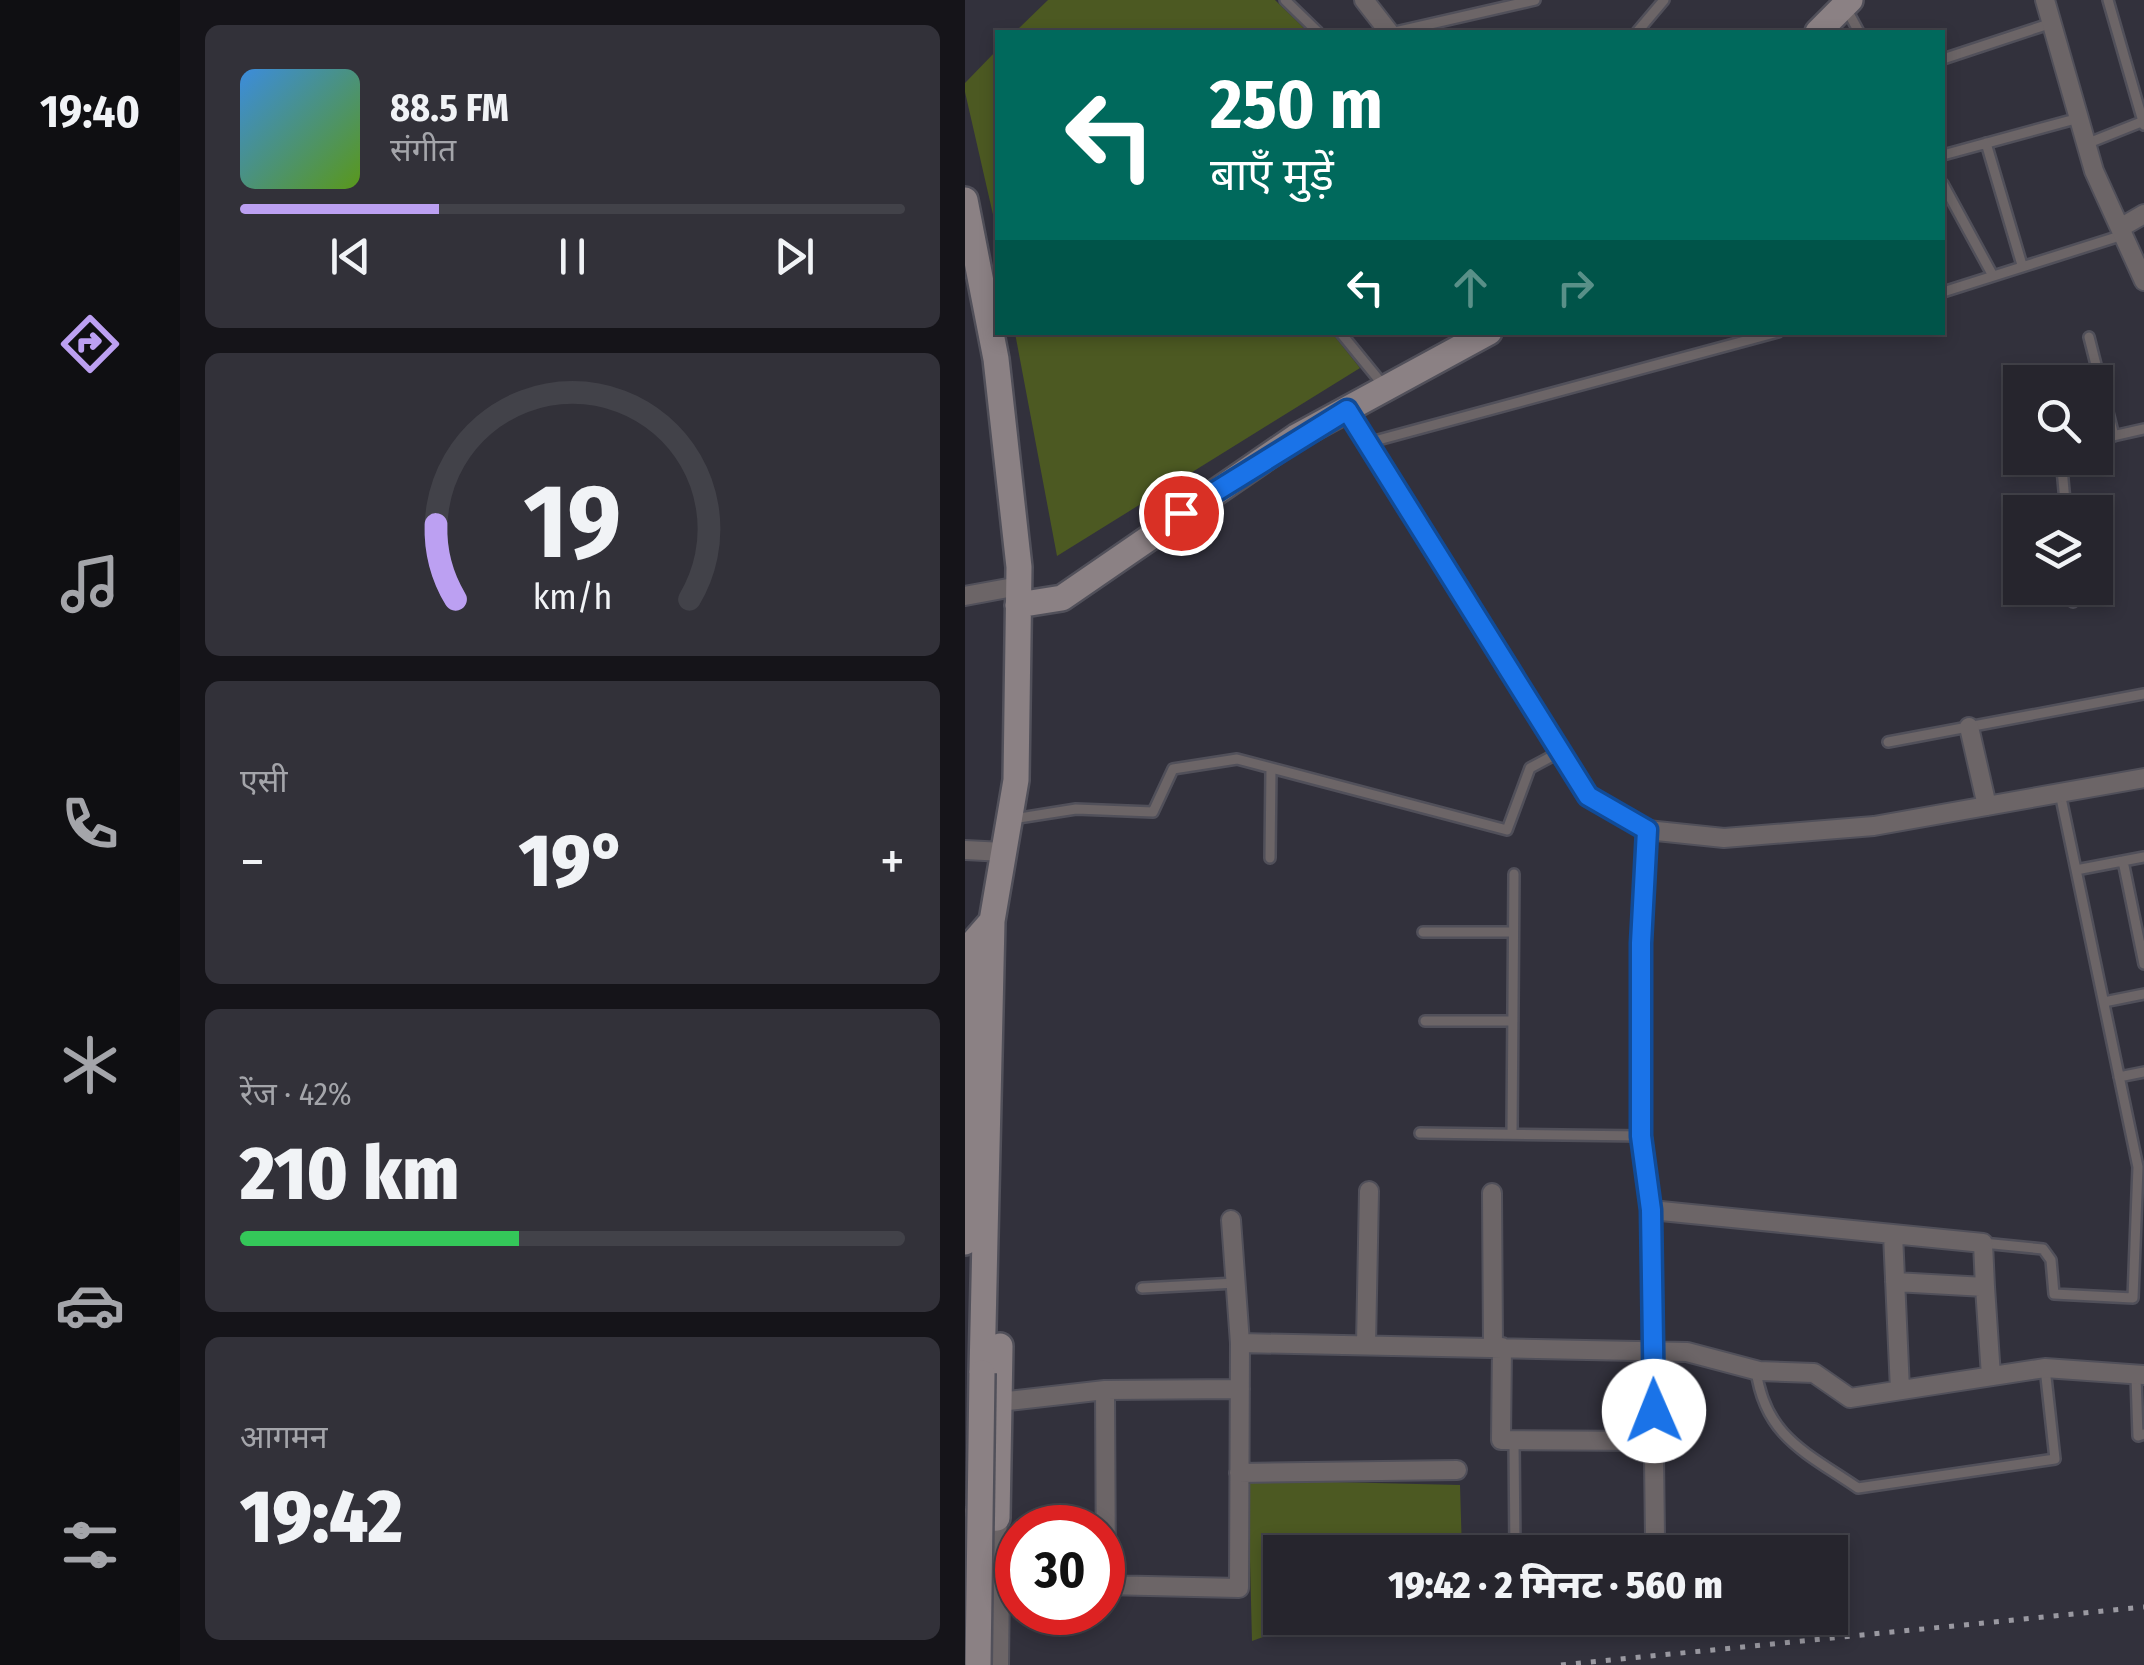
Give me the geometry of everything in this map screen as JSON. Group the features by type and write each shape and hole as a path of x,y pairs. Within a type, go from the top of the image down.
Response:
{"street":[{"path":"1364,0 1390,30"},
{"path":"2045,0 2086,144 2142,274"},
{"path":"1820,30 1840,4"},
{"path":"965,200 996,359 1018,596 1015,780 992,921 978,1665"},
{"path":"2121,232 2144,214"},
{"path":"965,596 1061,598 1249,468 1483,335"},
{"path":"1347,410 1588,796 1647,830 1724,838 1874,826 2144,778"},
{"path":"1969,727 1987,806"},
{"path":"1647,830 1641,943 1641,1136 1651,1210 1655,1535"},
{"path":"965,850 1003,852"},
{"path":"965,1242 972,944 992,921"},
{"path":"992,921 1009,945 997,1505"},
{"path":"1366,1345 1369,1191"},
{"path":"1492,1194 1501,1440 1654,1442"},
{"path":"1651,1210 1983,1243 1991,1376"},
{"path":"1125,1585 1239,1588 1240,1343 1231,1220"},
{"path":"1893,1234 1900,1390"},
{"path":"1895,1282 1985,1287"},
{"path":"1240,1343 1687,1352 1756,1370 1814,1373 1849,1398 2045,1368 2140,1376"},
{"path":"999,1402 1105,1390 1240,1388"},
{"path":"1105,1390 1105,1505"},
{"path":"1239,1472 1457,1470"},
{"path":"965,1521 995,1518"},
{"path":"999,1665 1003,1635"}],"lane":[{"path":"1285,0 1316,30"},
{"path":"1401,30 1535,0"},
{"path":"1639,30 1665,0"},
{"path":"2086,144 2144,122 2108,0"},
{"path":"1840,4 1858,30"},
{"path":"1945,58 2052,24"},
{"path":"1945,154 2079,118"},
{"path":"1986,143 2022,265"},
{"path":"1945,188 1992,274"},
{"path":"1945,292 1988,281 1992,274 2121,232"},
{"path":"1342,335 1386,388"},
{"path":"1367,444 1767,335"},
{"path":"2089,337 2114,436 2144,429"},
{"path":"1888,742 2144,694"},
{"path":"1009,819 1076,809 1153,812 1173,769 1237,760 1507,830 1529,768 1560,752"},
{"path":"1270,858 1271,768"},
{"path":"1983,1243 2043,1250 2051,1260 2053,1294 2133,1298 2139,1276 2138,1167 2059,793"},
{"path":"2076,870 2144,857"},
{"path":"2123,861 2144,964"},
{"path":"1513,874 1513,1134"},
{"path":"1423,932 1513,932"},
{"path":"2104,1002 2144,994"},
{"path":"1425,1022 1513,1022"},
{"path":"2119,1076 2144,1072"},
{"path":"1420,1133 1641,1136"},
{"path":"1143,1288 1236,1283"},
{"path":"1756,1370 1761,1404 1785,1438 1859,1488 2055,1459 2045,1368"},
{"path":"2140,1376 2138,1436 2144,1434"},
{"path":"1514,1440 1515,1535"}],"green space":[{"path":"1048,0 1275,0 1306,30 1017,30"},
{"path":"995,52 995,223 965,92 965,83"},
{"path":"1015,335 1334,335 1360,368 1057,556"},
{"path":"1248,1480 1460,1485 1461,1535 1263,1535 1263,1635 1268,1635 1252,1641"}],"railway":[{"path":"1561,1665 2144,1607"}],"route":[{"path":"1181,513 1297,437 1347,410 1588,796 1625,821 1647,830 1641,943 1641,1136 1651,1210 1654,1411"}]}
